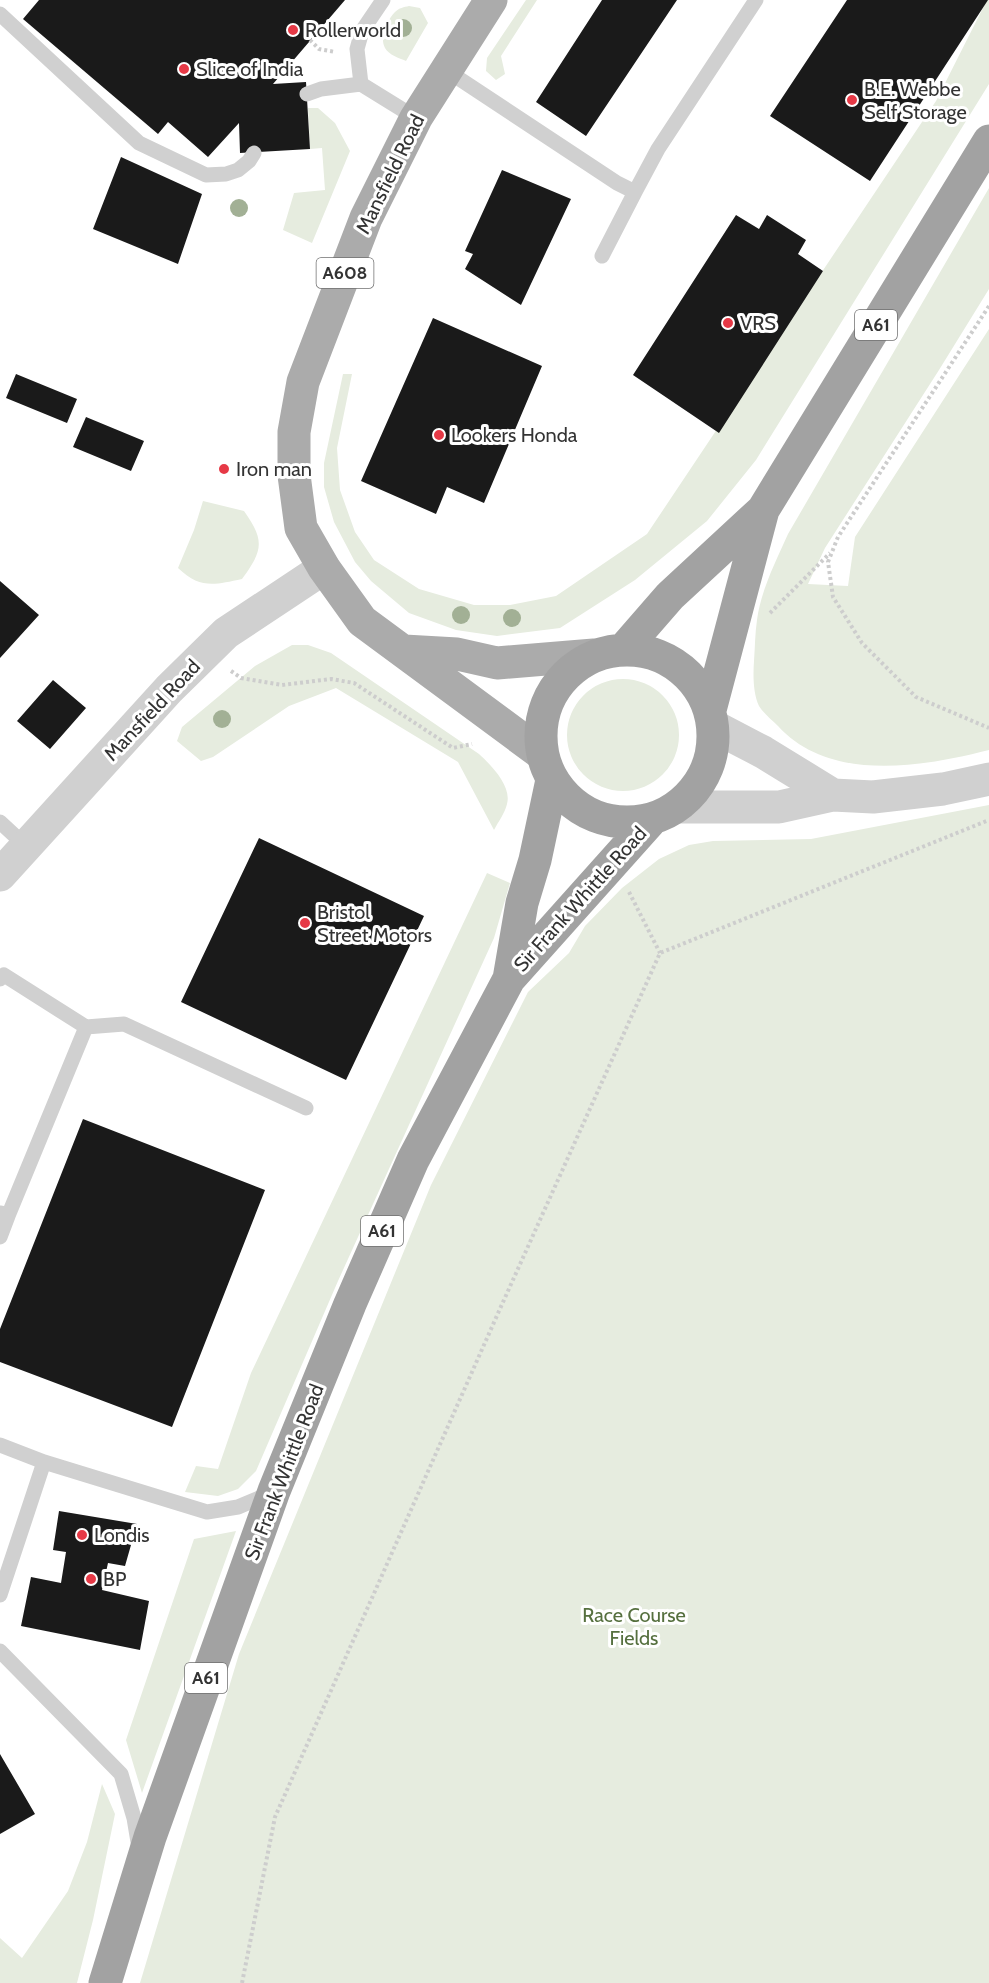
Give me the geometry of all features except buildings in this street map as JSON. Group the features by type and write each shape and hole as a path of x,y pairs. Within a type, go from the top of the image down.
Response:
{"highway":[{"name":"A61","path":"609,652 763,510 989,141"},
{"name":"A61","path":"712,718 763,510"},
{"path":"609,652 651,653 676,665 697,685 712,718 713,750 706,772 694,791 665,813 624,823 595,817 570,802 547,767 540,730 545,706 557,685 574,668 609,652"},
{"name":"Sir Frank Whittle Road","path":"509,979 522,903 535,860 547,767"},
{"name":"Sir Frank Whittle Road","path":"105,1983 141,1865 274,1491 350,1304 413,1160 509,979 607,868 665,813"}],"main road":[{"name":"Mansfield Road","path":"482,3 446,70 416,118 366,218 303,382 294,432 294,475 301,528 324,568 362,621 404,651 547,767"},
{"path":"404,651 457,654 497,663 609,652"}],"street":[{"name":"Mansfield Road","path":"0,875 169,689 208,650 226,633 324,568"},
{"path":"712,718 833,795"},
{"path":"665,813 779,807 833,795 873,797 943,789 989,779"}],"lane":[{"path":"361,84 357,49 362,31 383,0"},
{"path":"602,256 667,135 756,0"},
{"path":"0,14 139,143 206,176 238,170 249,161 254,153"},
{"path":"446,70 617,183 635,192"},
{"path":"307,94 321,89 361,84 416,118"},
{"path":"0,822 27,847"},
{"path":"0,979 4,975 86,1027 124,1024 306,1108"},
{"path":"0,1237 4,1215 86,1027"},
{"path":"0,1445 44,1462 207,1512 238,1507 274,1491"},
{"path":"0,1595 44,1462"},
{"path":"0,1651 121,1774 134,1818 141,1865"}],"path":[{"path":"310,40 319,50"},
{"path":"989,306 838,537 828,562 833,597 862,643 916,697 989,728"},
{"path":"766,617 833,550"},
{"path":"208,650 241,678 282,685 331,679 354,683 453,748 472,744"},
{"path":"242,1983 275,1817 660,953 989,820"},
{"path":"607,868 618,870 660,953"}],"green space":[{"path":"526,0 537,0 501,56 505,74 496,80 486,71 487,58"},
{"path":"989,0 989,84 756,460 707,521 635,580 560,628 497,636 456,630 409,613 371,581 355,562 334,522 324,487 324,463 343,374 352,374 337,448 340,490 355,532 374,560 419,589 474,605 510,605 556,596 647,534 936,101"},
{"path":"403,7 420,8 428,23 406,61 387,50 383,39 392,15"},
{"path":"308,108 318,108 335,123 350,151 312,243 283,230 294,193 325,190 322,148 310,149"},
{"path":"989,188 989,289 825,548 808,584 848,586 855,537 989,329 989,750 907,765 878,766 850,763 823,756 799,744 763,711 757,701 754,672 756,625 762,598 788,534"},
{"path":"203,501 244,511 256,530 259,545 257,553 242,579 208,584 193,579 178,568"},
{"path":"292,645 308,645 331,653 479,754 504,783 508,797 506,807 494,830 458,762 336,688 289,706 213,757 201,761 177,741 182,727 255,666"},
{"path":"623,679 645,683 663,695 675,713 679,735 675,757 663,775 645,787 623,791 601,787 583,775 571,757 567,735 571,713 583,695 601,683"},
{"name":"Race Course Fields","path":"989,805 989,1983 140,1983 239,1654 431,1185 528,992 569,953 585,926 622,888 659,859 689,845 713,841 811,839"},
{"path":"487,873 510,883 494,938 338,1281 256,1471 238,1489 218,1496 185,1492 196,1466 218,1469 251,1373"},
{"path":"236,1531 142,1793 126,1740 194,1539"},
{"path":"102,1784 115,1814 77,1983 0,1983 0,1938 22,1958 68,1891 87,1842"}],"place":[{"name":"Rollerworld","path":"293,30"},
{"name":"Slice of India","path":"184,69"},
{"name":"B.E. Webbe Self Storage","path":"852,100"},
{"name":"VRS","path":"728,323"},
{"name":"Lookers Honda","path":"439,435"},
{"name":"Iron man","path":"224,469"},
{"name":"Bristol Street Motors","path":"305,923"},
{"name":"Londis","path":"82,1535"},
{"name":"BP","path":"91,1579"}]}
